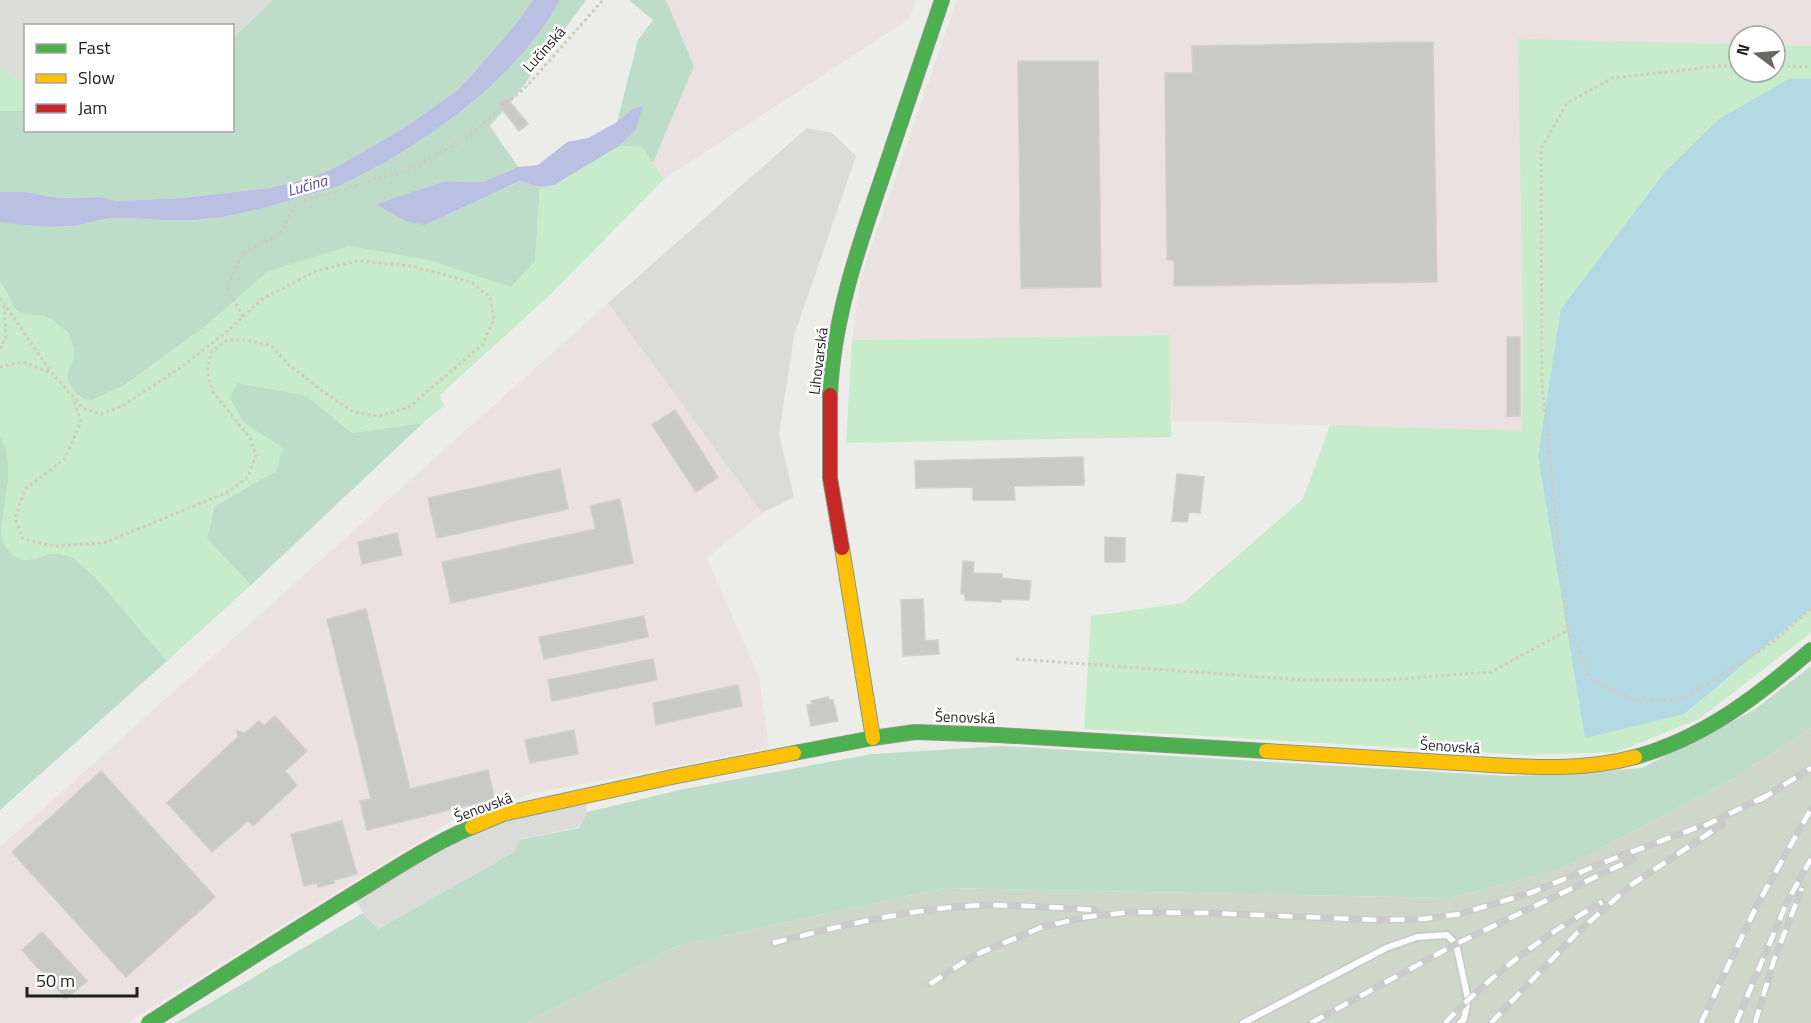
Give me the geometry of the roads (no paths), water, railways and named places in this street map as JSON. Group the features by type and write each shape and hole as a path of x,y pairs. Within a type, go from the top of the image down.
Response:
{"street":[{"name":"Lihovarská","path":"873,738 830,478 831,375 843,304 858,248 942,0"},
{"name":"Šenovská","path":"150,1023 251,957 391,871 447,838 503,814 672,777 915,732 971,733 1530,768 1581,767 1644,755 1704,730 1747,702 1811,650"}],"lane":[{"path":"1243,1023 1386,948 1417,937 1447,935 1456,944 1468,999 1464,1019 1460,1023"}],"water":[{"name":"Lučina","path":"533,0 560,0 542,29 495,82 466,107 406,150 341,185 258,210 204,219 183,221 111,218 64,227 0,222 0,192 25,192 60,198 99,197 117,201 182,198 269,188 311,178 338,166 392,135 456,91 515,25"},
{"path":"643,106 636,130 619,146 554,185 540,187 520,181 425,225 405,221 376,204 445,181 483,182 518,167 538,165 567,142 588,138 617,122 633,109"}],"railway":[{"path":"1760,800 1811,768"},
{"path":"1704,826 1766,796"},
{"path":"1701,1023 1757,905 1811,809"},
{"path":"930,984 975,955 1042,927 1086,917 1132,912 1378,920 1422,919 1460,914 1533,892 1709,823"},
{"path":"1491,1023 1577,933 1631,885 1723,824"},
{"path":"1311,1023 1456,944 1633,859"},
{"path":"1736,1023 1787,902 1811,859"},
{"path":"1755,1023 1774,960 1802,888"},
{"path":"1445,1023 1519,956 1602,902"},
{"path":"773,943 885,917 954,907 1007,905 1096,910"}]}
